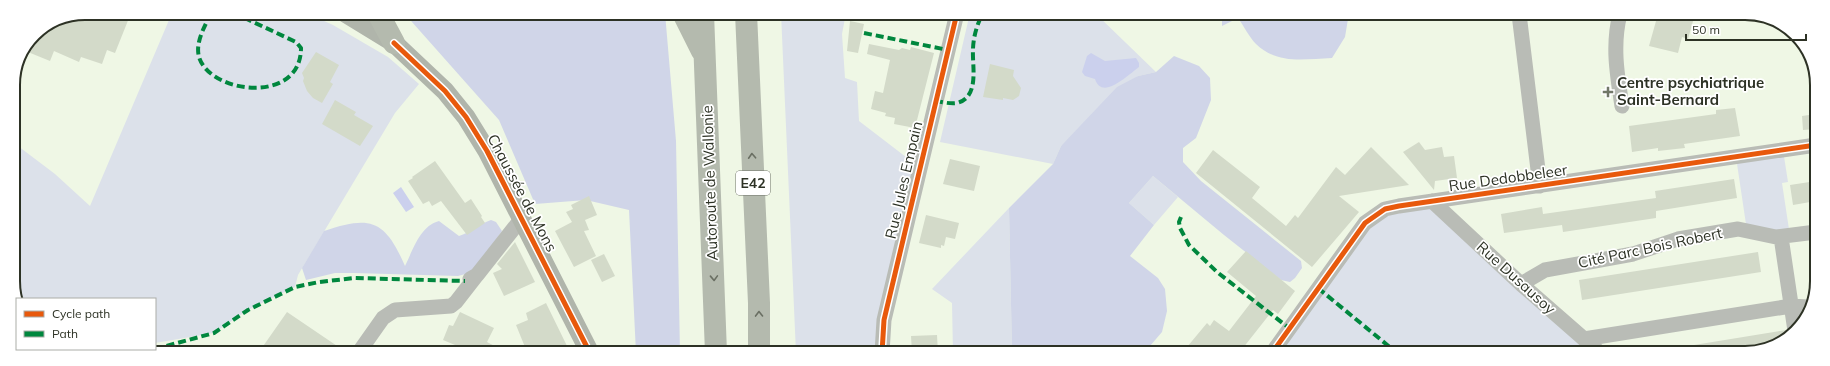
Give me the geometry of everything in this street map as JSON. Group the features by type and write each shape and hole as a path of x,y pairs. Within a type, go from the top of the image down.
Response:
{"highway":[{"path":"382,20 394,43"},
{"path":"687,20 706,57"},
{"name":"Autoroute de Wallonie","path":"704,20 716,346"},
{"name":"E42","path":"746,20 759,303 759,346"}],"main road":[{"name":"Chaussée de Mons","path":"356,20 394,43 436,82 466,117 487,151 587,346"}],"street":[{"name":"Rue Jules Empain","path":"882,346 884,320 954,20"},
{"path":"1520,20 1540,186"},
{"path":"1618,20 1616,29 1615,51 1622,106"},
{"name":"Rue Dedobbeleer","path":"1277,346 1365,223 1385,209 1810,146"},
{"name":"Rue Dusausoy","path":"1432,201 1521,284 1592,346"},
{"path":"364,346 389,313 402,308 451,306 456,302 471,278 522,218"},
{"name":"Cité Parc Bois Robert","path":"1521,284 1546,270 1633,254 1678,239 1738,229 1776,237 1810,233"},
{"path":"1781,237 1794,324"},
{"path":"1584,339 1791,306 1805,307"}],"shaded area":[{"path":"169,20 322,20 388,57 419,84 395,113 298,275 295,287 248,310 214,333 156,343 156,298 22,298 20,281 20,148 55,174 90,206"},
{"path":"410,20 666,20 676,141 680,346 636,346 629,210 586,200 535,204 499,120"},
{"path":"781,20 845,20 842,34 845,78 857,82 859,121 919,167 883,346 796,346"},
{"path":"968,20 1102,20 1156,72 1138,76 1061,146 1053,164 940,142"},
{"path":"1222,20 1234,20 1222,26"},
{"path":"1239,20 1348,20 1345,37 1332,58 1301,60 1282,58 1264,51 1249,35"},
{"path":"1091,53 1105,61 1136,58 1139,63 1139,67 1116,84 1103,88 1098,85 1095,79 1085,76 1082,72 1087,56"},
{"path":"1174,56 1199,66 1210,78 1211,100 1196,138 1183,148 1183,162 1201,181 1301,261 1302,268 1290,282 1281,280 1153,176 1129,203 1154,225 1130,256 1158,278 1165,289 1167,311 1162,332 1150,346 1012,346 1009,208 1053,164 1061,146 1117,87 1138,76 1156,72"},
{"path":"1783,150 1788,182 1782,183 1790,236 1747,231 1736,157"},
{"path":"1153,176 1178,197 1154,225 1129,203"},
{"path":"401,187 414,207 406,212 393,193"},
{"path":"1432,201 1592,346 1277,346 1365,223"},
{"path":"1009,208 1012,346 953,346 952,303 932,289"},
{"path":"491,220 496,222 502,231 477,267 469,273 458,276 335,273 306,280 302,268 324,231 340,226 354,223 375,225 383,230 391,239 405,266 418,239 432,224 439,221 459,236"}],"building":[{"path":"85,20 128,20 115,53 107,50 102,64 81,57 79,62 54,51 50,61 29,52 39,39 60,25 72,21"},
{"path":"1656,20 1693,20 1688,39 1682,37 1678,53 1649,46"},
{"path":"850,21 864,24 858,53 847,51"},
{"path":"869,44 899,50 902,48 910,50 911,47 934,53 915,128 894,124 895,118 885,116 886,113 871,109 875,91 883,93 890,60 867,54"},
{"path":"316,52 339,65 330,82 333,84 322,103 313,98 307,91 302,73"},
{"path":"990,64 1014,70 1013,76 1021,88 1019,96 1013,100 983,97"},
{"path":"335,100 356,112 354,115 373,126 360,146 322,124"},
{"path":"1735,108 1740,136 1684,144 1685,148 1658,151 1658,148 1632,152 1629,126 1716,114 1716,110"},
{"path":"1810,115 1810,129 1803,130 1802,116"},
{"path":"1419,142 1425,150 1442,147 1444,157 1454,156 1457,178 1435,181 1434,190 1403,152"},
{"path":"1371,147 1409,185 1339,196 1359,212 1312,267 1196,173 1213,150 1260,187 1252,198 1286,226 1295,215 1298,218 1336,167 1345,175"},
{"path":"950,159 980,166 974,191 943,184"},
{"path":"435,161 465,203 471,199 482,216 481,217 485,223 467,235 441,201 432,206 429,201 423,204 408,181"},
{"path":"1734,179 1737,198 1656,211 1656,218 1563,232 1562,225 1504,233 1501,214 1542,207 1543,214 1656,198 1655,191"},
{"path":"1810,182 1810,202 1793,205 1790,185"},
{"path":"589,196 597,215 585,220 589,230 584,231 596,256 574,267 555,231 572,222 566,212 573,209 571,205"},
{"path":"926,215 959,223 955,239 946,237 944,246 941,245 941,248 919,243"},
{"path":"515,242 535,282 504,296 493,273 502,269 497,264"},
{"path":"1246,251 1295,291 1278,314 1273,310 1245,346 1188,346 1207,323 1210,326 1214,320 1229,331 1256,296 1227,272"},
{"path":"1758,252 1761,272 1582,300 1579,280"},
{"path":"604,254 615,276 602,282 591,260"},
{"path":"546,303 567,346 525,346 516,325 528,320 526,313"},
{"path":"287,312 337,346 263,346"},
{"path":"460,312 494,328 487,342 495,346 458,346 443,340 449,325 453,326"},
{"path":"1786,331 1770,341 1758,345 1688,346"},
{"path":"937,335 938,346 912,346 911,336"}],"marked path":[{"path":"208,20 201,34 198,46 199,57 207,70 220,79 236,85 254,88 272,86 287,79 297,66 301,48 296,42 249,20"},
{"path":"935,101 957,103 964,100 969,94 972,88 974,72 974,41 980,20"},
{"path":"864,33 948,50"},
{"path":"1181,217 1179,222 1180,228 1189,245 1217,272 1289,328"},
{"path":"166,346 214,333 248,310 295,287 319,282 355,278 465,281"},
{"path":"1318,288 1388,346"}],"cycle path":[{"path":"882,346 884,320 955,20"},
{"path":"394,43 445,91 466,117 487,151 586,346"},
{"path":"1277,346 1365,223 1385,209 1810,146"}],"place":[{"name":"Centre psychiatrique Saint-Bernard","path":"1608,92"}]}
